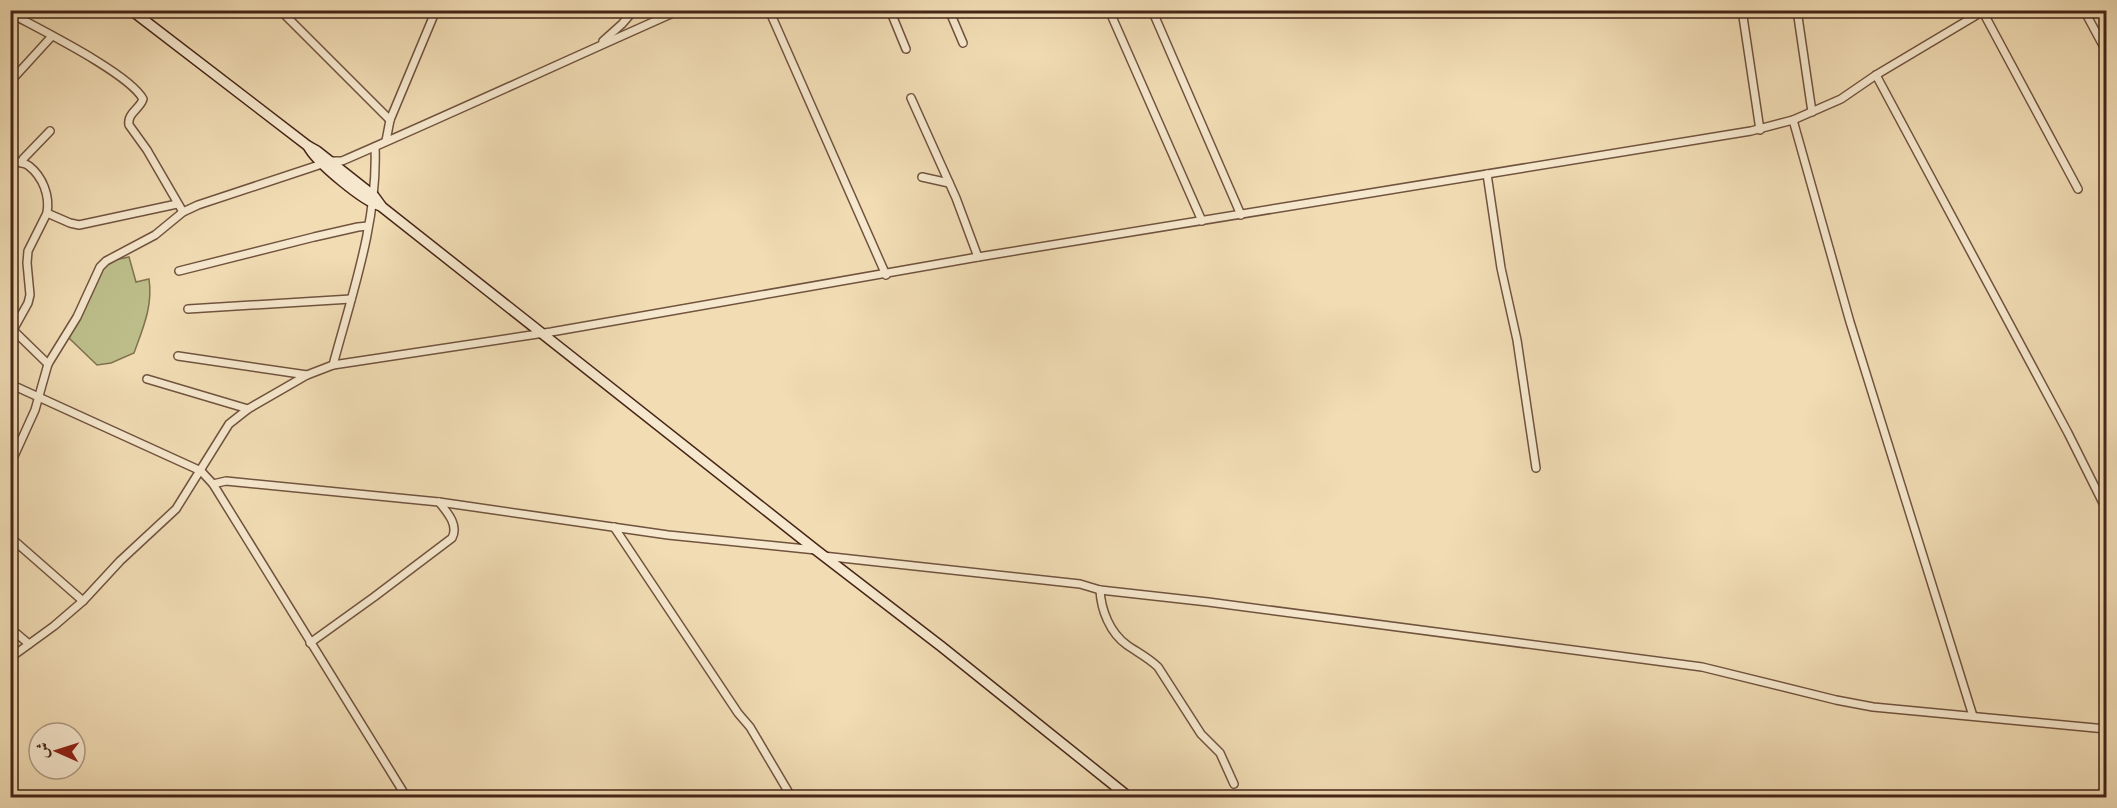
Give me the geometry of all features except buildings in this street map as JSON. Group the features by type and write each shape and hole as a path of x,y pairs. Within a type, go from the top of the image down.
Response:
{"main road":[{"path":"131,10 308,146 313,156 340,169 376,202 942,647 1130,798"}],"street":[{"path":"280,10 390,120"},
{"path":"386,141 390,120 436,10"},
{"path":"597,46 634,10"},
{"path":"10,465 39,398 48,364 77,317 100,267 106,261 155,235 183,212 198,205 327,163 340,169 386,141 485,99 680,10"},
{"path":"769,10 886,275"},
{"path":"890,10 906,49"},
{"path":"949,10 963,43"},
{"path":"1109,10 1202,221"},
{"path":"1152,10 1241,215"},
{"path":"1742,10 1760,130"},
{"path":"1797,10 1812,112"},
{"path":"2084,10 2106,51"},
{"path":"10,658 54,626 83,601 120,561 176,509 230,424 248,409 307,375 333,365 542,333 886,275 978,257 1760,130 1793,120 1841,99 1876,75 1984,11 2078,189"},
{"path":"10,13 117,75 142,96 142,104 130,115 129,125 147,150 183,212"},
{"path":"10,82 52,36"},
{"path":"1876,75 2105,507"},
{"path":"911,98 950,183 978,257"},
{"path":"1793,120 1850,322 1973,716"},
{"path":"22,162 50,131"},
{"path":"333,365 376,202 375,147"},
{"path":"10,161 28,165 47,191 49,205 47,213 28,251 30,295 28,303 12,329 48,364"},
{"path":"1487,174 1501,268 1517,340 1536,468"},
{"path":"922,177 950,183"},
{"path":"47,213 79,225 177,204"},
{"path":"178,271 368,226"},
{"path":"188,309 351,299"},
{"path":"178,356 307,375"},
{"path":"147,379 248,409"},
{"path":"10,384 201,471 213,484 407,798"},
{"path":"213,484 226,481 439,502 668,535 1080,584 1100,590 1702,667 1873,707 2106,729"},
{"path":"310,643 452,538 455,533 454,525 449,514 439,502"},
{"path":"614,527 738,713 750,727 792,798"},
{"path":"10,537 83,601"},
{"path":"1100,590 1103,613 1115,632 1125,644 1158,667 1201,734 1220,753 1234,784"},
{"path":"10,628 29,644"}],"green space":[{"path":"129,257 136,282 149,279 150,298 144,326 134,353 111,363 97,365 69,338 103,266 110,261"}]}
